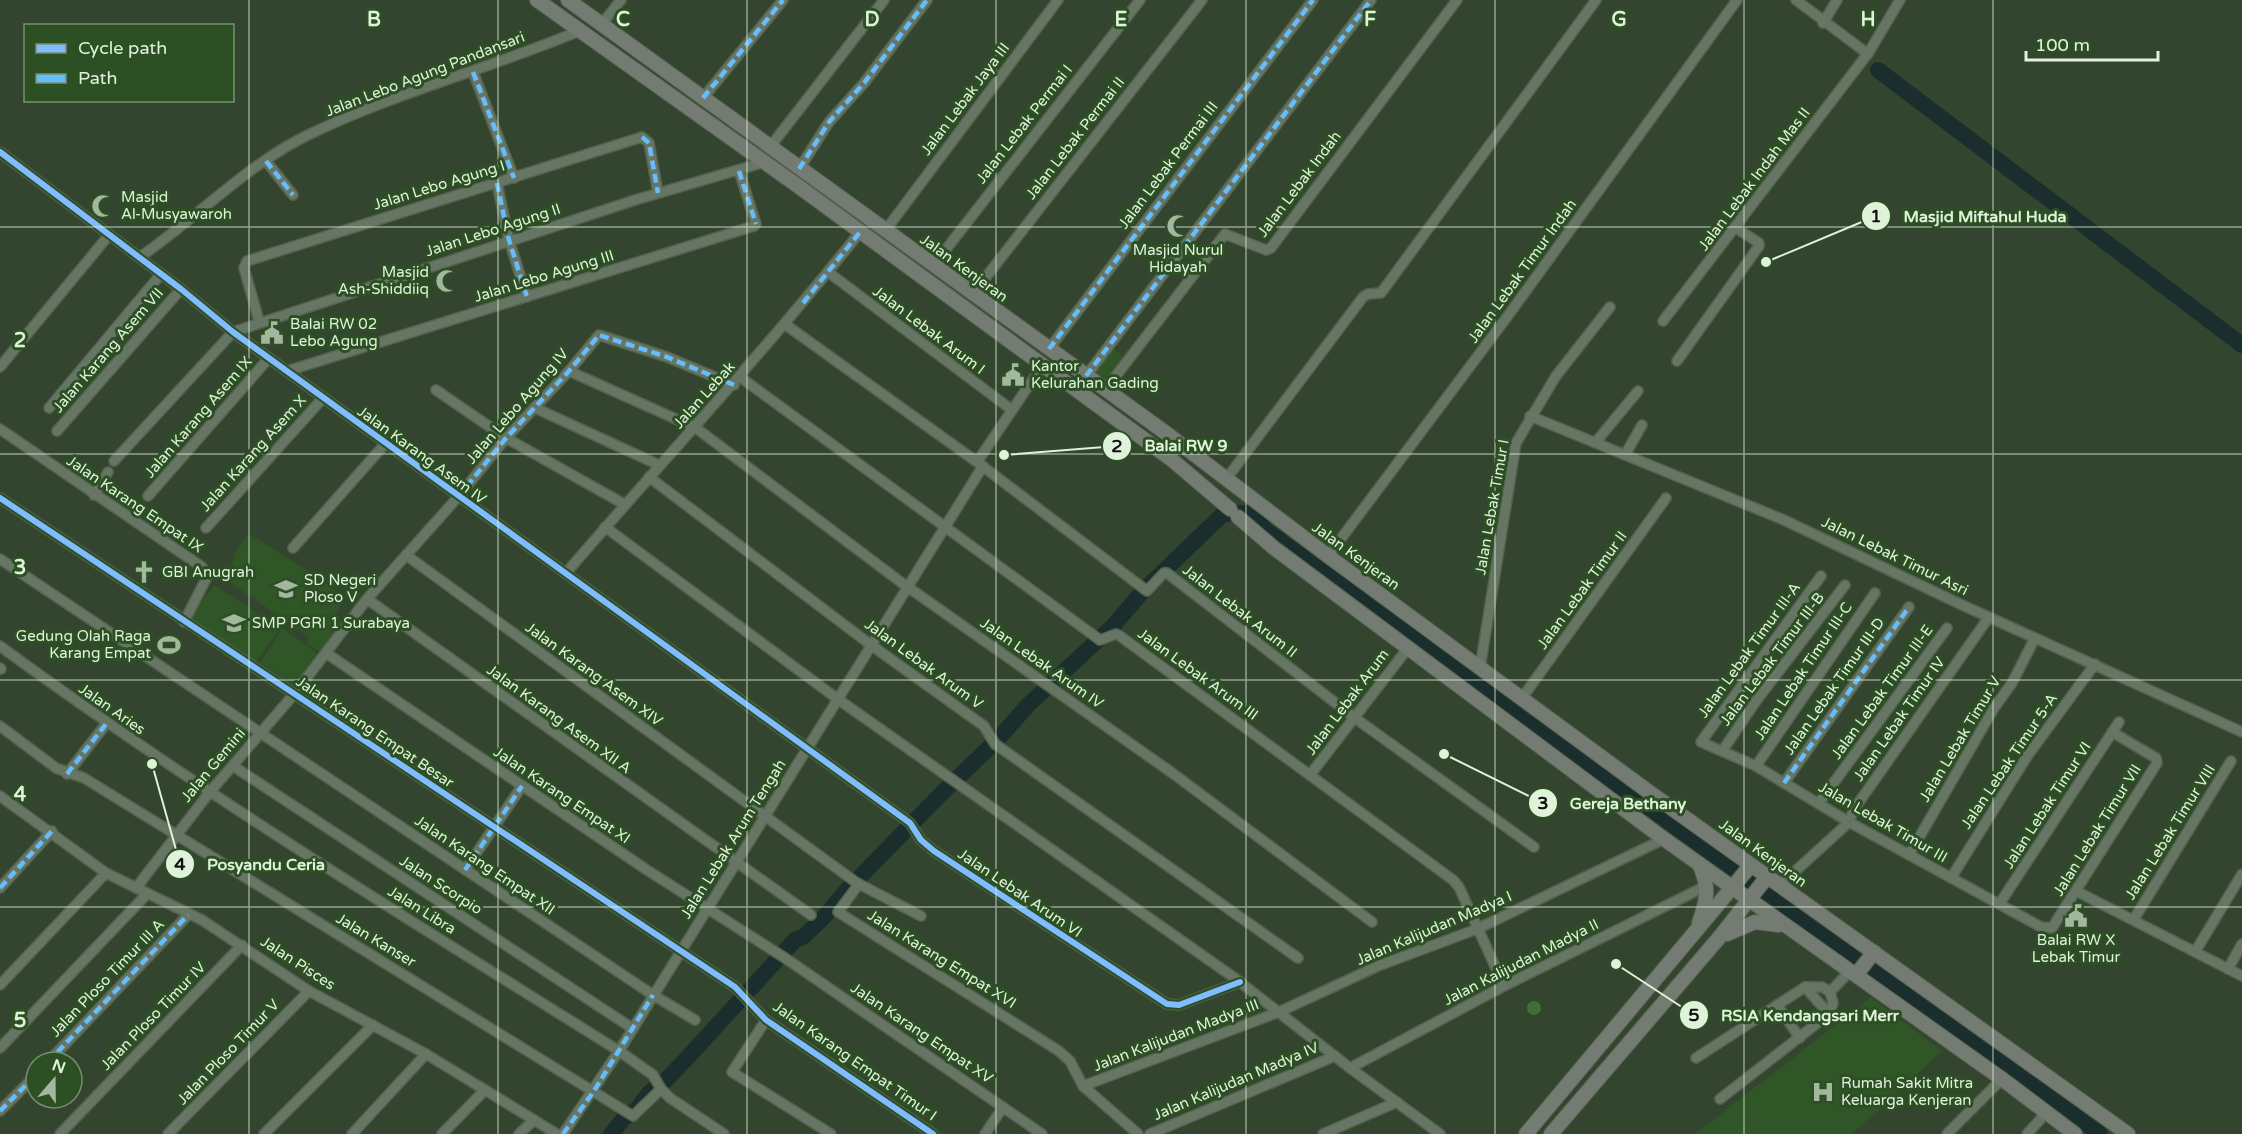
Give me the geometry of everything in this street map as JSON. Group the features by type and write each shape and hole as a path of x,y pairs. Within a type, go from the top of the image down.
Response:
{"main road":[{"path":"537,0 765,162 1172,459 1234,513 1408,648 1664,839 1751,897 1787,927 1855,973 2075,1134"},
{"name":"Jalan Kenjeran","path":"568,0 1227,478 1328,556 1765,878 1779,885 1871,955 2128,1134"},
{"path":"982,321 992,309"},
{"path":"999,334 1008,321"},
{"path":"1695,933 1705,906 1707,886 1699,864"},
{"path":"1526,1134 1750,867"},
{"path":"1551,1134 1718,939 1765,878"},
{"path":"1718,939 1747,923 1766,921 1787,927"},
{"path":"1855,973 1871,955"}],"street":[{"path":"601,25 621,0"},
{"path":"703,98 783,0"},
{"path":"770,147 884,0"},
{"path":"799,169 829,122 864,83 927,0"},
{"name":"Jalan Lebak Jaya III","path":"885,231 1058,0"},
{"name":"Jalan Lebak Permai I","path":"933,266 1140,0"},
{"name":"Jalan Lebak Permai II","path":"972,295 1202,0"},
{"name":"Jalan Lebak Permai III","path":"1049,350 1313,0"},
{"path":"1086,376 1371,0"},
{"name":"Jalan Lebak Indah","path":"1105,390 1225,234 1269,250 1456,0"},
{"path":"1227,478 1363,297 1368,294 1381,293 1596,0"},
{"name":"Jalan Lebak Timur Indah","path":"1328,556 1508,317 1737,0"},
{"path":"1796,0 1823,23 1868,54"},
{"path":"1823,23 1837,0"},
{"name":"Jalan Lebak Indah Mas II","path":"1663,321 1868,54 1900,0"},
{"name":"Jalan Lebo Agung Pandansari","path":"140,257 266,161 309,135 385,102 473,72 579,31"},
{"path":"473,72 514,178"},
{"name":"Jalan Lebo Agung I","path":"259,321 244,268 247,261 642,137 649,142 658,194"},
{"name":"Jalan Karang Asem IV","path":"1,156 140,257 233,332 458,497 808,747"},
{"path":"266,161 293,195"},
{"name":"Jalan Lebo Agung II","path":"233,332 259,321 509,240 765,162"},
{"name":"Jalan Lebo Agung III","path":"287,371 754,226 756,224 739,171"},
{"path":"497,183 509,240 527,297"},
{"path":"1677,361 1759,246 1759,243 1736,228"},
{"name":"Jalan Lebak","path":"566,573 658,465 696,428 786,325 860,232"},
{"path":"0,367 109,235"},
{"name":"Jalan Lebak Arum I","path":"828,272 1012,410"},
{"path":"49,408 161,274"},
{"name":"Jalan Karang Asem VII","path":"57,430 181,289"},
{"name":"Jalan Lebak Timur I","path":"1480,668 1515,447 1530,416 1556,376 1610,307"},
{"name":"Jalan Lebak Arum II","path":"786,325 980,464 1147,590 1164,573 1167,573 1355,718 1534,847"},
{"path":"114,461 233,332"},
{"name":"Jalan Lebak Arum III","path":"604,335 737,381 1098,639 1116,634 1120,636 1456,882 1504,986"},
{"name":"Jalan Lebo Agung IV","path":"406,555 458,497 506,438 569,371 597,336 604,335"},
{"name":"Jalan Karang Asem IX","path":"148,496 269,358"},
{"name":"Jalan Lebak Arum Tengah","path":"563,1134 594,1091 839,700 1012,410 1042,366"},
{"name":"Jalan Lebak Arum IV","path":"569,371 696,428 908,586 1171,772 1372,922"},
{"path":"436,390 506,438 624,504"},
{"path":"1595,443 1638,391"},
{"name":"Jalan Karang Asem X","path":"206,528 323,398"},
{"path":"535,408 658,465"},
{"name":"Jalan Lebak Timur Asri","path":"1530,416 1784,520 1989,617 2242,732"},
{"path":"1625,455 1642,424"},
{"name":"Jalan Karang Empat IX","path":"0,429 206,572 207,577 184,622"},
{"path":"293,548 386,444"},
{"path":"94,495 108,472"},
{"name":"Jalan Lebak Arum V","path":"649,477 871,645 984,726 994,742 1298,958"},
{"name":"Jalan Karang Empat Besar","path":"0,498 495,826 742,993"},
{"name":"Jalan Lebak Timur II","path":"1522,698 1665,498"},
{"path":"606,527 839,700 1240,982 1350,1068 1440,1134"},
{"path":"295,693 367,599 406,555"},
{"name":"Jalan Karang Asem XIV","path":"406,555 765,817"},
{"name":"Jalan Karang Empat XII","path":"0,559 259,734 653,995 695,1020"},
{"name":"Jalan Lebak Timur III-A","path":"1701,742 1821,576"},
{"name":"Jalan Lebak Timur III-B","path":"1723,750 1756,701 1845,585"},
{"name":"Jalan Lebak Timur III-C","path":"1756,766 1875,593"},
{"name":"Jalan Karang Asem XII A","path":"367,599 811,915"},
{"name":"Jalan Lebak Timur III-D","path":"1784,783 1909,608"},
{"name":"Jalan Lebak Timur IV","path":"1779,885 1849,822 1857,805 1989,617"},
{"name":"Jalan Lebak Timur III-E","path":"1819,803 1947,628"},
{"name":"Jalan Lebak Timur V","path":"1909,855 1994,708 2012,683 2035,638"},
{"name":"Jalan Aries","path":"0,646 106,724 209,793"},
{"name":"Jalan Lebak Arum","path":"1310,775 1408,648"},
{"name":"Jalan Karang Empat XI","path":"326,653 708,910 781,956"},
{"name":"Jalan Lebak Timur 5-A","path":"1951,878 2028,755 2095,664"},
{"name":"Jalan Gemini","path":"136,888 209,793 295,693"},
{"name":"Jalan Lebak Timur VI","path":"2000,903 2119,722"},
{"path":"67,774 106,724"},
{"name":"Jalan Kanser","path":"0,726 67,774 84,778 630,1114 635,1116 659,1085"},
{"name":"Jalan Lebak Timur VII","path":"2050,929 2157,763 2156,758 2112,732"},
{"name":"Jalan Lebak Timur III","path":"1701,742 1756,766 1849,822 2041,927 2050,929"},
{"name":"Jalan Lebak Arum VI","path":"808,747 912,825 927,846 1162,1002 1179,1005 1240,982"},
{"name":"Jalan Lebak Timur VIII","path":"2134,919 2231,761"},
{"name":"Jalan Scorpio","path":"233,766 632,1028"},
{"path":"465,870 522,786"},
{"name":"Jalan Libra","path":"209,793 619,1051 651,1073 676,1102 724,1134"},
{"name":"Jalan Pisces","path":"0,796 25,815 52,831 106,873 242,945 309,991 426,1054 556,1134"},
{"path":"765,817 856,882 921,916"},
{"path":"0,888 52,831"},
{"name":"Jalan Kalijudan Madya I","path":"1279,1012 1378,966 1477,929 1664,839"},
{"path":"0,985 106,873"},
{"path":"2195,952 2242,874"},
{"name":"Jalan Karang Empat XVI","path":"856,882 838,912 1059,1051 1070,1061 1083,1086 1138,1134"},
{"name":"Jalan Kalijudan Madya II","path":"1350,1068 1504,986 1707,886"},
{"path":"2076,891 2242,976"},
{"path":"0,1048 146,895"},
{"name":"Jalan Ploso Timur III A","path":"59,1050 188,915"},
{"path":"2228,969 2242,944"},
{"name":"Jalan Ploso Timur IV","path":"60,1134 242,945"},
{"name":"Jalan Karang Empat XV","path":"781,956 1042,1134"},
{"path":"1830,992 1855,973"},
{"path":"1805,987 1829,1014"},
{"path":"1696,1058 1805,987 1822,987 1830,992 1833,1003 1829,1014 1720,1099"},
{"name":"Jalan Ploso Timur V","path":"168,1134 309,991"},
{"name":"Jalan Karang Empat Timur I","path":"742,993 766,1020 933,1134"},
{"path":"1777,1005 1800,1038"},
{"name":"Jalan Kalijudan Madya III","path":"1083,1086 1279,1012"},
{"path":"766,1020 732,1072 831,1134"},
{"path":"264,1134 373,1025"},
{"path":"352,1134 426,1054"},
{"name":"Jalan Kalijudan Madya IV","path":"1150,1134 1335,1056"},
{"path":"1947,1134 2002,1079"},
{"path":"0,1111 24,1087"},
{"path":"442,1134 485,1090"},
{"path":"1323,1134 1397,1102"},
{"path":"985,1134 1003,1107"},
{"path":"2027,1134 2047,1112"},
{"path":"519,1134 534,1120"}],"shaded area":[{"path":"1110,346 1127,359 1109,383 1094,368"},
{"name":"SD Negeri Ploso V","path":"249,534 320,578 343,598 336,616 341,623 321,653 307,644 309,637 228,581 236,550"},
{"name":"SMP PGRI 1 Surabaya","path":"214,585 280,628 256,663 188,619"},
{"path":"282,628 318,654 296,687 260,663"},
{"name":"Rumah Sakit Mitra Keluarga Kenjeran","path":"1871,997 1942,1051 1852,1134 1695,1134"},
{"path":"1534,1001 1539,1003 1541,1008 1539,1013 1534,1015 1529,1013 1527,1008 1529,1003"}],"waterway":[{"path":"1878,70 2242,345"},
{"path":"611,1134 625,1117 636,1110 649,1093 665,1081 689,1056 796,939 803,937 824,917 846,891 999,738 1028,705 1112,627 1144,590 1223,514 1249,513 1268,532 2100,1134"}],"marked path":[{"path":"703,98 783,0"},
{"path":"799,169 829,122 864,83 927,0"},
{"path":"1049,349 1313,0"},
{"path":"1086,376 1371,0"},
{"path":"473,72 514,178"},
{"path":"642,137 649,143 658,193"},
{"path":"266,161 293,195"},
{"path":"739,171 756,224"},
{"path":"497,183 509,240 527,297"},
{"path":"803,303 860,232"},
{"path":"458,497 506,438 569,371 599,335 667,357 734,385"},
{"path":"1784,783 1909,607"},
{"path":"67,774 106,724"},
{"path":"465,870 522,786"},
{"path":"0,888 52,831"},
{"path":"59,1050 188,915"},
{"path":"563,1134 594,1091 653,995"},
{"path":"0,1111 24,1087"}],"cycle path":[{"path":"0,152 181,289 233,332 910,823 921,840 934,851 1167,1004 1179,1005 1240,982"},
{"path":"0,498 735,987 766,1020 933,1134"}],"place":[{"name":"Masjid Al-Musyawaroh","path":"103,206"},
{"name":"Masjid Nurul Hidayah","path":"1178,226"},
{"name":"Masjid Miftahul Huda","path":"1766,262"},
{"name":"Masjid Ash-Shiddiiq","path":"447,281"},
{"name":"Balai RW 02 Lebo Agung","path":"272,333"},
{"name":"Kantor Kelurahan Gading","path":"1013,375"},
{"name":"Balai RW 9","path":"1004,455"},
{"name":"GBI Anugrah","path":"144,572"},
{"name":"SD Negeri Ploso V","path":"286,589"},
{"name":"SMP PGRI 1 Surabaya","path":"234,623"},
{"name":"Gedung Olah Raga Karang Empat","path":"169,645"},
{"name":"Gereja Bethany","path":"1444,754"},
{"name":"Posyandu Ceria","path":"152,764"},
{"name":"Balai RW X Lebak Timur","path":"2076,916"},
{"name":"RSIA Kendangsari Merr","path":"1616,964"},
{"name":"Rumah Sakit Mitra Keluarga Kenjeran","path":"1823,1092"}]}
